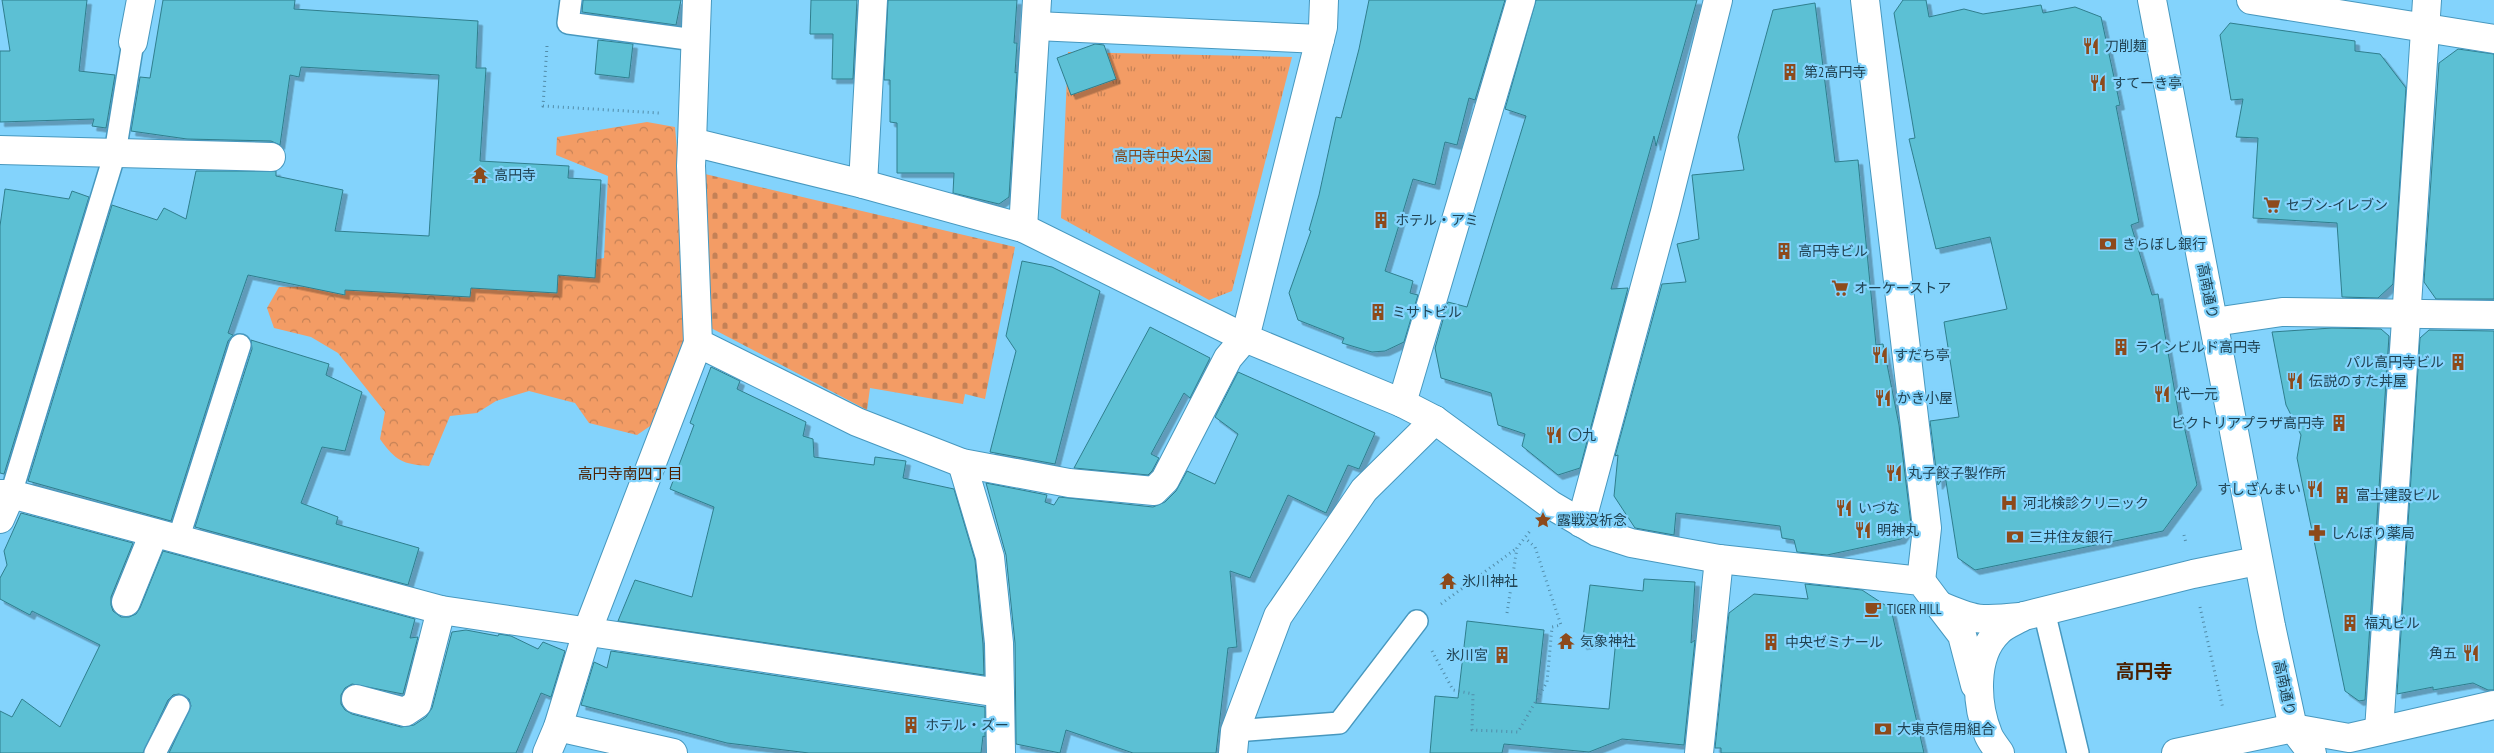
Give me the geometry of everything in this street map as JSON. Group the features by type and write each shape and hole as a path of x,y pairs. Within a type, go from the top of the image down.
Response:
{"street":[{"path":"133,42 141,0"},
{"path":"547,753 558,727 587,632 698,343 691,166 697,0"},
{"path":"863,184 873,0"},
{"path":"698,343 857,422 962,462 1069,483 1154,491 1165,480 1228,358 1245,338 1320,39 1324,0"},
{"path":"1402,403 1521,0"},
{"path":"1581,523 1665,212 1718,0"},
{"path":"1865,0 1927,528 1922,581 1962,635 1988,735 2000,753"},
{"name":"高南通り","path":"2152,0 2214,322 2291,741 2312,753"},
{"path":"2251,0 2303,4 2425,28 2494,39"},
{"path":"2379,731 2427,0"},
{"path":"1023,228 1037,13 1320,39"},
{"path":"692,129 863,184 1023,228 1245,338 1402,403 1435,420 1551,505 1581,523 1631,544 1719,559 1922,581"},
{"path":"0,150 271,157"},
{"path":"2214,322 2282,312 2494,315"},
{"path":"1234,742 1278,616 1364,490 1435,420"},
{"path":"962,462 990,557 999,643 1001,753"},
{"path":"0,520 6,494 441,610 1000,693"},
{"path":"126,602 166,536"},
{"path":"1699,753 1719,559"},
{"path":"1939,605 1966,617 1983,621 2034,614 2257,560"},
{"path":"356,699 405,712 417,704 441,610"},
{"path":"1980,700 1982,661 1987,646 1998,631 2034,614"},
{"path":"2176,753 2230,742 2350,738 2494,705"},
{"path":"558,727 673,753"}],"lane":[{"path":"571,0 568,22 695,40"},
{"path":"6,494 115,153 133,42"},
{"path":"166,536 240,345"},
{"path":"2034,614 2078,753"},
{"path":"1234,742 1339,723 1417,621"},
{"path":"155,753 179,706"}],"path":[{"path":"548,38 543,106 692,129"},
{"path":"1524,538 1535,547 1561,625 1552,628 1547,682 1518,732 1472,730 1473,694 1453,690 1417,621 1517,548 1524,538 1551,505"},
{"path":"2184,535 2230,742"},
{"path":"1507,613 1517,548"}],"green space":[{"name":"高円寺中央公園","path":"1068,52 1292,57 1232,291 1209,300 1061,218"},
{"path":"647,122 675,127 686,343 656,422 637,435 589,423 575,403 529,391 496,401 477,413 450,416 429,466 412,464 395,457 380,439 385,412 338,353 311,337 274,328 267,308 279,287 365,286 489,280 604,258 608,176 556,155 557,137"},
{"path":"705,174 1015,247 985,399 965,394 963,404 870,388 867,410 711,328"}],"building":[{"path":"2,0 87,0 79,71 115,75 106,128 92,126 94,119 0,122 0,51 10,51"},
{"path":"163,0 295,0 294,9 478,21 476,68 486,68 480,161 569,166 568,178 601,180 595,278 558,275 557,293 471,288 470,297 345,290 345,295 248,275 228,333 233,335 228,341 171,521 28,481 112,205 157,220 164,208 186,219 196,171 276,171 276,176 343,190 335,231 429,236 439,75 301,67 299,77 290,75 280,145 271,141 187,139 131,131 140,77 150,78"},
{"path":"583,0 681,0 676,25 582,12"},
{"path":"811,0 857,0 853,79 832,79 833,34 810,34"},
{"path":"888,0 1017,0 1014,43 1017,43 1015,73 1017,72 1009,197 999,204 953,193 954,173 897,173 897,123 890,122 890,80 884,80"},
{"path":"1369,0 1505,0 1475,100 1469,98 1457,145 1445,142 1435,185 1413,179 1385,271 1413,281 1410,293 1418,295 1404,342 1385,351 1372,352 1342,343 1344,338 1298,320 1289,293 1311,231 1309,230 1319,195 1336,117 1341,118 1359,49"},
{"path":"1536,0 1697,0 1656,146 1654,136 1611,289 1628,288 1580,468 1558,475 1522,446 1525,434 1498,425 1491,393 1441,378 1435,348 1448,302 1467,307 1526,116 1505,109"},
{"path":"1903,0 1926,0 1929,17 1964,9 1983,14 2041,5 2043,13 2075,7 2101,17 2120,105 2116,106 2139,222 2131,225 2152,295 2158,294 2180,422 2183,421 2197,485 2163,531 1975,570 1958,558 1945,475 1938,485 1930,421 1959,417 1944,322 2007,309 1990,237 1936,249 1909,139 1915,138 1894,13"},
{"path":"1815,3 1835,162 1858,160 1876,345 1883,344 1899,425 1911,524 1901,539 1827,555 1797,552 1794,540 1782,538 1780,526 1676,513 1674,535 1635,528 1614,496 1618,455 1615,456 1662,284 1686,282 1677,244 1699,239 1692,175 1744,170 1738,137 1773,10"},
{"path":"2230,23 2355,41 2355,51 2380,54 2406,88 2393,284 2378,298 2342,297 2337,223 2253,218 2258,138 2236,137 2243,99 2231,100 2220,35"},
{"path":"598,40 633,44 629,78 595,74"},
{"path":"1095,44 1104,45 1116,79 1071,95 1057,58"},
{"path":"2458,49 2494,54 2494,299 2436,299 2424,282 2439,63"},
{"path":"5,189 69,199 72,191 89,197 4,474 0,473 0,226"},
{"path":"1022,261 1052,267 1100,291 1055,464 990,452 1016,351 1006,336"},
{"path":"1150,327 1210,358 1190,398 1184,393 1151,454 1159,458 1152,471 1148,475 1074,468"},
{"path":"2332,328 2381,329 2389,336 2365,700 2359,701 2345,691 2297,458 2301,435 2286,405 2272,332"},
{"path":"2429,330 2494,331 2494,690 2488,690 2473,683 2433,690 2433,687 2397,694 2420,338"},
{"path":"251,340 329,364 326,375 362,392 345,451 322,447 301,503 338,517 336,524 419,548 408,585 195,527 252,349"},
{"path":"711,367 740,381 737,389 806,422 803,436 813,439 814,457 874,465 875,457 906,461 903,478 954,489 975,560 984,675 618,621 635,580 692,597 714,507 670,489 694,425 690,423"},
{"path":"1238,372 1375,433 1359,469 1348,465 1326,513 1288,495 1250,578 1230,571 1237,647 1228,648 1216,753 1133,753 1066,730 1060,753 1016,744 1015,643 1006,555 986,483 1047,495 1045,502 1054,505 1059,497 1153,507 1165,502 1176,491 1187,471 1215,484 1238,434 1215,417"},
{"path":"21,513 133,543 111,597 113,611 121,617 129,617 136,614 140,608 163,551 415,619 410,638 418,637 403,694 352,684 345,688 341,695 341,704 345,710 352,714 401,727 414,725 426,717 432,708 452,632 466,630 498,636 499,634 511,636 538,649 543,642 565,651 551,697 541,693 516,753 169,753 191,706 189,699 179,694 173,695 168,700 143,753 0,753 0,711 12,717 22,699 60,727 100,645 32,611 30,615 0,599 0,578 7,565 4,551"},
{"path":"1644,579 1695,582 1691,643 1695,640 1684,745 1622,739 1589,752 1504,744 1502,753 1430,753 1435,696 1458,698 1467,621 1544,630 1536,703 1609,709 1616,639 1582,645 1590,585 1643,591"},
{"path":"1805,584 1862,590 1891,609 1924,753 1721,753 1721,748 1715,748 1729,613 1754,594 1808,599"},
{"path":"611,651 985,707 985,737 983,736 981,753 809,753 727,743 581,705 594,662 607,668"}],"place":[{"name":"刀削麺","path":"2091,46"},
{"name":"第2高円寺","path":"1790,72"},
{"name":"すてーき亭","path":"2098,83"},
{"name":"高円寺","path":"480,175"},
{"name":"セブン-イレブン","path":"2272,205"},
{"name":"ホテル・アミ","path":"1381,220"},
{"name":"きらぼし銀行","path":"2108,244"},
{"name":"高円寺ビル","path":"1784,251"},
{"name":"オーケーストア","path":"1840,288"},
{"name":"ミサトビル","path":"1378,312"},
{"name":"ラインビルド高円寺","path":"2121,347"},
{"name":"すだち亭","path":"1880,355"},
{"name":"パル高円寺ビル","path":"2458,362"},
{"name":"伝説のすた丼屋","path":"2295,381"},
{"name":"代一元","path":"2162,394"},
{"name":"かき小屋","path":"1883,398"},
{"name":"ビクトリアプラザ高円寺","path":"2339,423"},
{"name":"〇九","path":"1554,435"},
{"name":"丸子餃子製作所","path":"1894,473"},
{"name":"すしざんまい","path":"2315,489"},
{"name":"富士建設ビル","path":"2342,495"},
{"name":"河北検診クリニック","path":"2009,503"},
{"name":"いづな","path":"1844,508"},
{"name":"露戦没祈念","path":"1543,520"},
{"name":"明神丸","path":"1863,530"},
{"name":"しんぼり薬局","path":"2317,533"},
{"name":"三井住友銀行","path":"2015,537"},
{"name":"氷川神社","path":"1448,581"},
{"name":"TIGER HILL","path":"1873,609"},
{"name":"福丸ビル","path":"2350,623"},
{"name":"気象神社","path":"1566,641"},
{"name":"中央ゼミナール","path":"1771,642"},
{"name":"角五","path":"2471,653"},
{"name":"氷川宮","path":"1502,655"},
{"name":"ホテル・ズー","path":"911,725"},
{"name":"大東京信用組合","path":"1883,729"}],"district":[{"name":"高円寺南四丁目","path":"630,474"},
{"name":"高円寺","path":"2144,671"}]}
